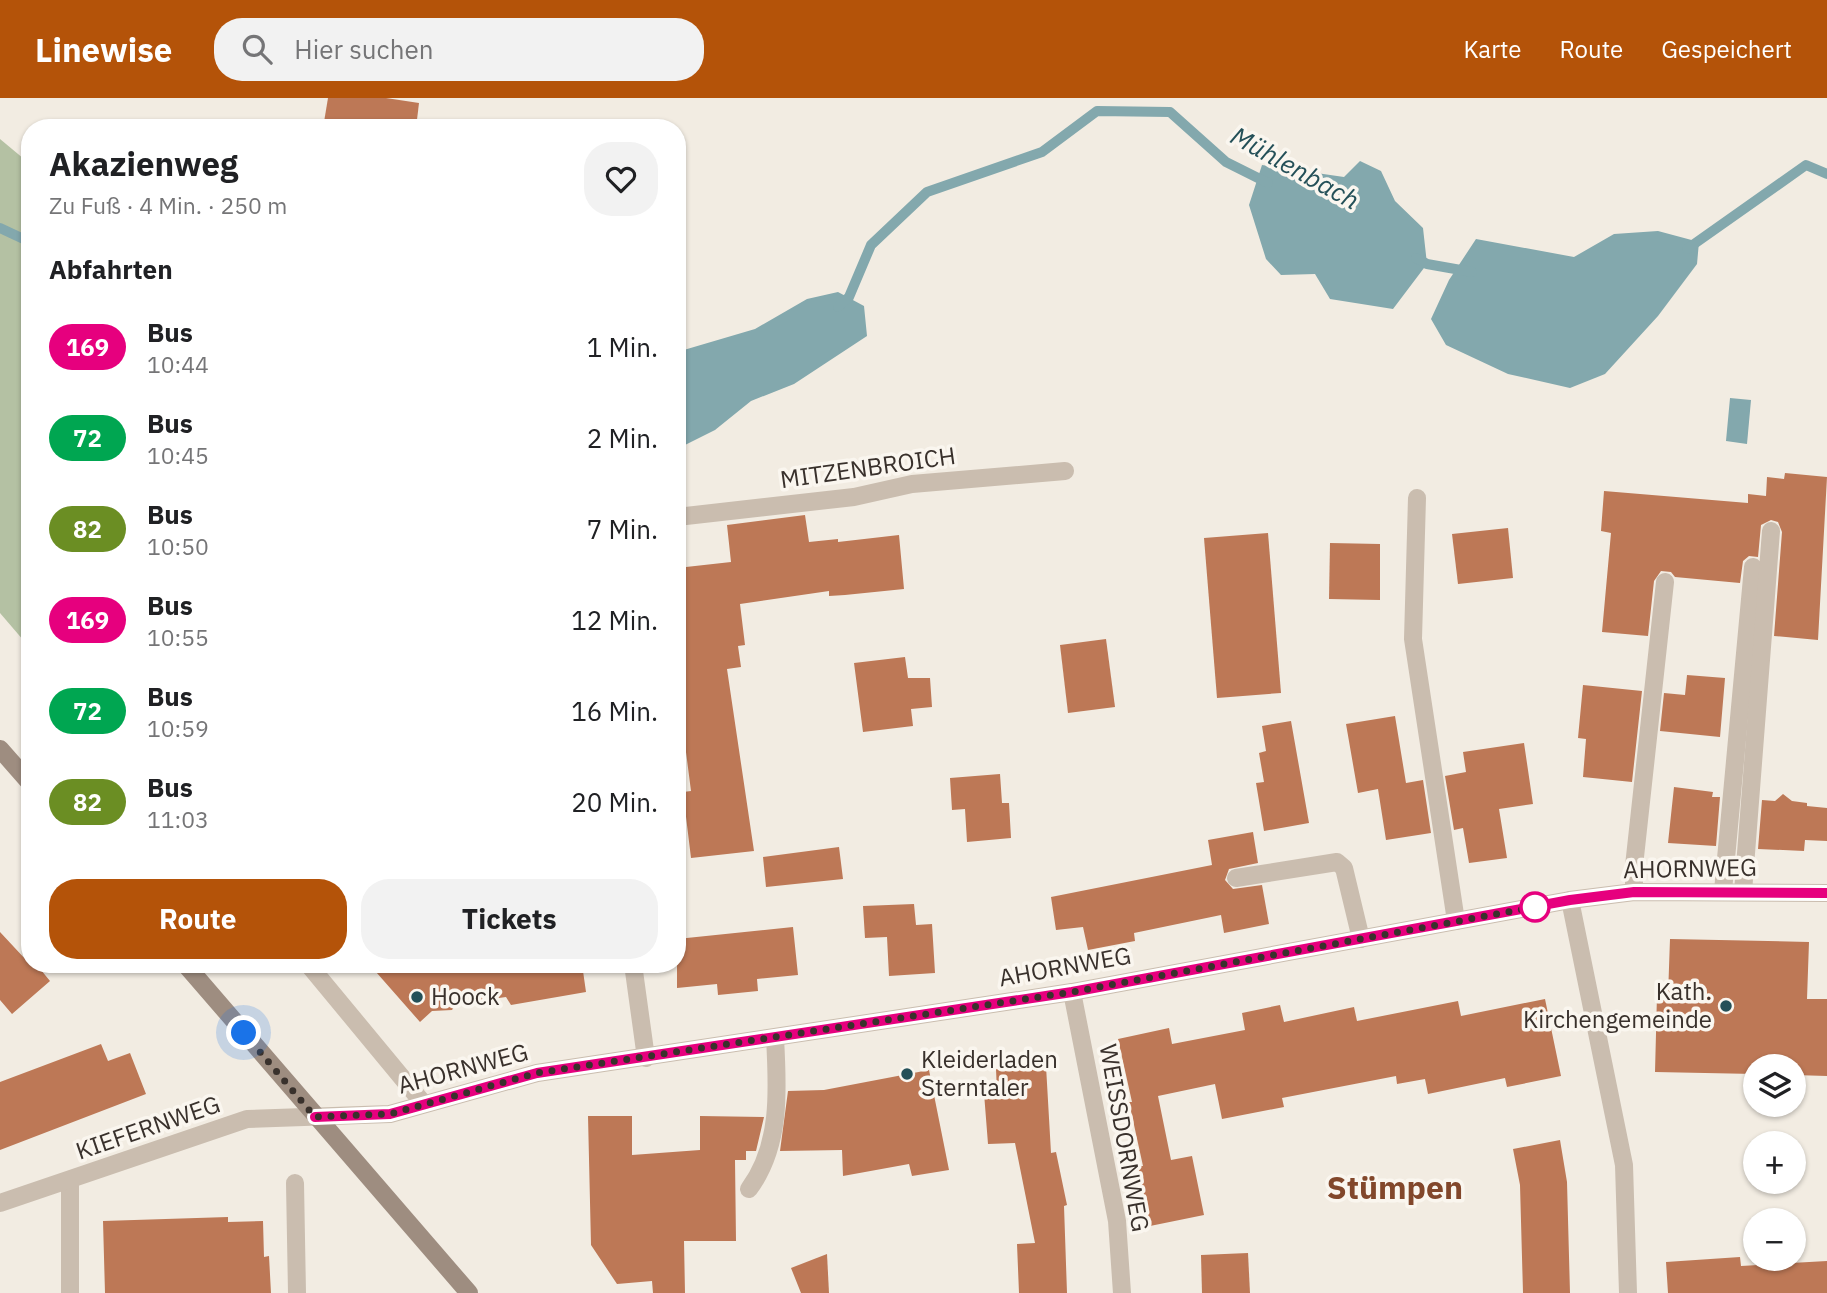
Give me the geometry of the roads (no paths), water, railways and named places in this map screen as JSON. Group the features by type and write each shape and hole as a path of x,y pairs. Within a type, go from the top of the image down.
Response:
{"main road":[{"path":"0,749 21,773"},
{"path":"193,973 469,1293"}],"street":[{"name":"MITZENBROICH","path":"686,516 854,497 912,484 1065,471"},
{"path":"1417,498 1413,639 1456,921"},
{"path":"1743,892 1771,531"},
{"path":"1723,891 1753,566"},
{"path":"1634,892 1634,866 1665,582"},
{"path":"1236,878 1337,862 1344,868 1361,939"},
{"name":"AHORNWEG","path":"315,1117 390,1114 537,1073 1072,992 1570,900 1634,892 1827,893"},
{"path":"1570,900 1624,1165 1628,1293"},
{"path":"315,973 423,1103"},
{"path":"634,973 646,1058"},
{"name":"WEISSDORNWEG","path":"1072,992 1116,1221 1122,1293"},
{"path":"749,1189 764,1168 779,1100 775,1038"},
{"name":"KIEFERNWEG","path":"0,1203 247,1119 315,1117"},
{"path":"70,1181 70,1293"},
{"path":"295,1183 297,1293"}],"water":[{"path":"1360,161 1381,171 1395,201 1423,228 1427,264 1393,309 1330,299 1315,274 1281,275 1266,259 1249,205 1262,165 1344,177"},
{"path":"1658,231 1699,242 1697,264 1658,316 1605,374 1570,388 1508,374 1446,345 1431,319 1449,280 1476,239 1574,257 1614,234"},
{"path":"838,292 864,306 867,336 794,384 751,401 715,430 686,444 686,349 755,329 807,299"},
{"path":"1730,398 1751,400 1747,444 1726,441"}],"waterway":[{"name":"Mühlenbach","path":"838,307 849,297 871,245 927,192 1042,152 1097,111 1170,112 1226,162 1268,183"},
{"name":"Mühlenbach","path":"1687,249 1806,165 1827,174"},
{"name":"Mühlenbach","path":"0,228 21,238"},
{"name":"Mühlenbach","path":"1416,258 1427,264 1472,272"}],"place":[{"name":"Hoock","path":"417,997"},
{"name":"Kath. Kirchengemeinde","path":"1726,1006"},
{"name":"Kleiderladen Sterntaler","path":"907,1074"}],"district":[{"name":"Stümpen","path":"1395,1188"}]}
